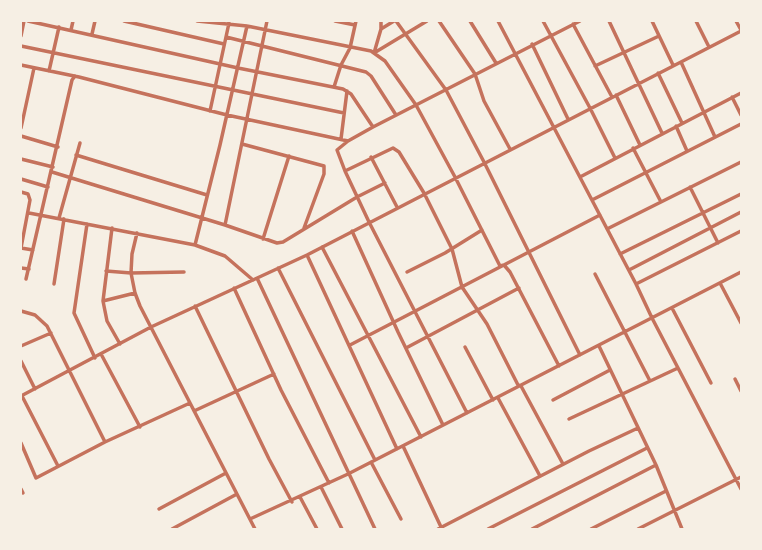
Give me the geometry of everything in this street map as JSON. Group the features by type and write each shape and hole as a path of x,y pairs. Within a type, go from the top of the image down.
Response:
{"street":[{"path":"21,36 24,21"},
{"path":"28,21 47,23 220,64 334,87 347,91 356,100 373,127"},
{"path":"72,30 73,21"},
{"path":"92,34 95,21"},
{"path":"124,21 224,44"},
{"path":"197,21 209,23 238,22 247,26 374,53 385,61 416,105 455,177 500,266 504,265 510,272 559,366"},
{"path":"225,225 263,47 267,21"},
{"path":"334,87 341,65 350,48 356,23 335,21"},
{"path":"374,53 381,28 381,21"},
{"path":"381,28 395,21 446,90 484,162 580,355"},
{"path":"374,53 427,21"},
{"path":"439,21 475,74 484,101 510,149"},
{"path":"470,21 496,63"},
{"path":"498,21 629,270 652,318 741,490"},
{"path":"543,21 615,158"},
{"path":"467,413 369,222 337,150 348,141 373,127 446,90 515,52 580,21"},
{"path":"609,21 662,133"},
{"path":"652,21 673,66"},
{"path":"696,21 709,47"},
{"path":"58,466 22,396 151,328 322,247 484,162 741,31 736,21"},
{"path":"210,111 229,23"},
{"path":"573,24 612,97"},
{"path":"194,245 227,115 247,26"},
{"path":"49,71 59,27"},
{"path":"595,66 659,36"},
{"path":"226,37 366,72 371,76 396,115"},
{"path":"532,44 568,119"},
{"path":"21,46 344,113"},
{"path":"681,62 715,137"},
{"path":"21,65 75,76 247,120 348,141"},
{"path":"21,128 34,68"},
{"path":"658,73 682,123"},
{"path":"26,279 58,147 72,80 75,76"},
{"path":"341,139 347,91"},
{"path":"580,177 741,93"},
{"path":"616,95 640,145"},
{"path":"732,97 741,115"},
{"path":"592,200 741,124"},
{"path":"676,126 687,151"},
{"path":"21,136 58,147"},
{"path":"59,218 80,143"},
{"path":"242,144 321,164 325,169 304,229"},
{"path":"345,170 392,148 396,149 424,193 452,249 462,287 478,309 499,346 518,385 521,386 563,464"},
{"path":"633,148 661,202"},
{"path":"76,155 207,195"},
{"path":"263,239 289,156"},
{"path":"371,157 397,207"},
{"path":"21,159 53,167"},
{"path":"607,229 741,162"},
{"path":"52,172 225,225 270,242 283,242 357,196 385,183"},
{"path":"21,179 48,187"},
{"path":"690,187 718,243"},
{"path":"21,192 30,197 29,213 21,248 33,250"},
{"path":"620,254 741,194"},
{"path":"629,270 741,212"},
{"path":"29,213 194,245 225,256 253,280"},
{"path":"350,345 600,215"},
{"path":"54,284 64,219"},
{"path":"87,224 74,314 95,358"},
{"path":"112,228 103,302 107,321 120,344"},
{"path":"407,272 452,249 482,230"},
{"path":"352,231 443,426"},
{"path":"636,284 741,231"},
{"path":"137,233 132,254 131,273 135,293 151,328 255,529"},
{"path":"322,247 421,437"},
{"path":"307,254 397,449"},
{"path":"21,268 29,269"},
{"path":"278,268 401,519"},
{"path":"106,271 131,273 184,272"},
{"path":"250,519 292,502 348,474 741,272"},
{"path":"595,274 650,381"},
{"path":"257,278 375,529"},
{"path":"720,283 741,323"},
{"path":"234,288 274,374 329,483"},
{"path":"406,348 519,288"},
{"path":"103,302 135,293"},
{"path":"196,306 236,391 292,502"},
{"path":"672,308 711,382"},
{"path":"21,311 35,315 42,320 51,333 105,442"},
{"path":"21,346 51,333"},
{"path":"599,346 656,465 666,491 676,510 682,529"},
{"path":"465,347 493,400"},
{"path":"101,354 140,427"},
{"path":"21,361 35,389"},
{"path":"568,419 678,368"},
{"path":"554,400 610,370"},
{"path":"194,411 274,374"},
{"path":"736,379 741,391"},
{"path":"498,398 540,476"},
{"path":"21,443 36,478 105,442 190,403"},
{"path":"403,446 439,528 563,464 638,428"},
{"path":"488,529 647,448"},
{"path":"532,529 656,465"},
{"path":"159,510 226,473"},
{"path":"638,529 741,477"},
{"path":"321,487 342,529"},
{"path":"591,529 666,491"},
{"path":"172,529 237,494"},
{"path":"300,497 317,529"}]}
